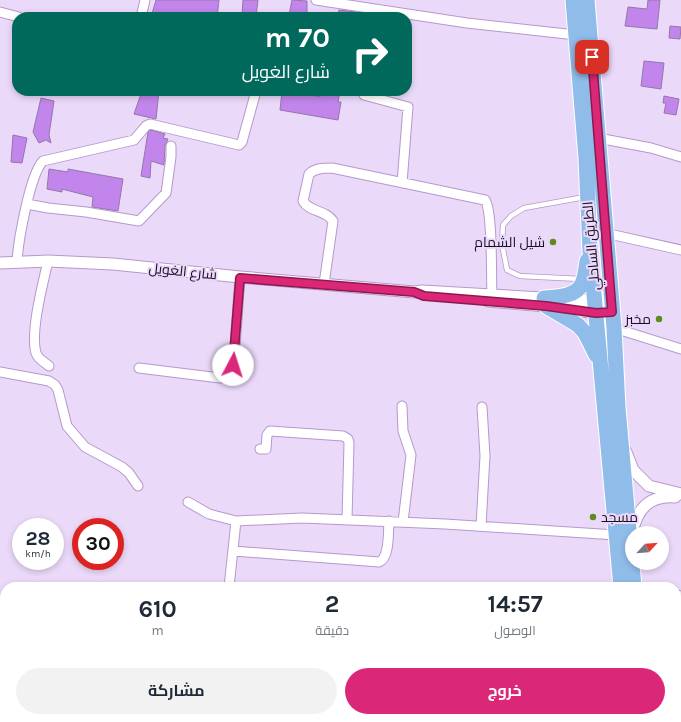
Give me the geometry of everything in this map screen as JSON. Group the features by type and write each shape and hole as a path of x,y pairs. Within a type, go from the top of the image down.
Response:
{"highway":[{"name":"الطريق الساحلي","path":"573,0 586,158 590,250 621,582"},
{"name":"الطريق الساحلي","path":"587,0 614,328 618,408 630,526"},
{"path":"545,302 576,291 581,286 584,279 590,250"},
{"path":"545,302 569,319 585,333 601,366"},
{"name":"الطريق الساحلي","path":"633,570 634,582"}],"street":[{"path":"142,12 145,0"},
{"path":"316,0 395,12"},
{"path":"0,12 12,15"},
{"path":"412,15 467,23 576,35"},
{"path":"17,262 31,188 39,166 43,161 134,140 146,126 150,124 239,145 242,142 255,96"},
{"path":"368,96 408,106 402,183"},
{"path":"598,138 651,148 681,157"},
{"path":"27,204 139,221 166,193 171,146"},
{"path":"324,284 333,221 326,214 308,206 304,202 309,174 315,170 332,168 485,200 488,210 490,233 492,295"},
{"path":"605,233 681,250"},
{"path":"48,261 36,316 35,336 36,352 39,359 49,366"},
{"name":"شارع الغويل","path":"0,264 48,261 113,264 240,278 414,292 422,291 492,295 596,307 612,306"},
{"path":"139,368 220,378 226,375 233,365 240,278"},
{"name":"شارع الغويل","path":"414,292 424,296 545,302"},
{"path":"614,328 681,349"},
{"path":"0,372 49,381 55,385 67,426 85,447 122,467 129,473 138,486"},
{"path":"402,406 403,431 411,455 403,522"},
{"path":"481,526 485,456 482,407"},
{"path":"260,449 266,448 270,431 346,437 349,443 347,520"},
{"path":"622,440 633,470 643,481 649,486 681,495"},
{"path":"633,526 638,514 644,506 651,501 659,498 681,495"},
{"path":"188,502 209,514 236,521 302,518 481,526 616,535"},
{"path":"230,582 236,521"},
{"path":"233,551 382,562 385,558 387,550 389,522"}],"lane":[{"path":"584,279 520,276 506,270 502,244 503,225 511,216 524,208 587,196"}],"building":[{"path":"156,0 219,0 218,12 152,12"},
{"path":"243,0 258,0 256,12 242,12"},
{"path":"292,0 307,1 307,12 290,12"},
{"path":"648,0 660,0 657,29 625,26 628,7 647,9"},
{"path":"339,10 356,12 339,12"},
{"path":"670,26 681,27 680,39 669,38"},
{"path":"644,61 664,63 661,89 641,86"},
{"path":"140,96 158,96 156,119 134,114"},
{"path":"281,96 339,96 338,102 341,102 338,120 280,110"},
{"path":"664,96 679,99 676,115 664,113 666,103 663,103"},
{"path":"41,98 54,101 49,135 51,143 46,140 39,143 33,132"},
{"path":"151,130 165,134 163,138 168,139 165,146 164,165 151,161 150,178 141,176 148,132"},
{"path":"13,135 27,138 22,163 11,162"},
{"path":"49,169 68,172 68,169 123,179 118,211 92,207 93,197 62,189 62,192 47,189"}],"place":[{"name":"شيل الشمام","path":"553,242"},
{"name":"مخبز","path":"659,319"},
{"name":"مسجد","path":"593,517"}],"route":[{"path":"233,365 240,278 414,292 424,296 546,306 585,312 612,312 592,57"}]}
